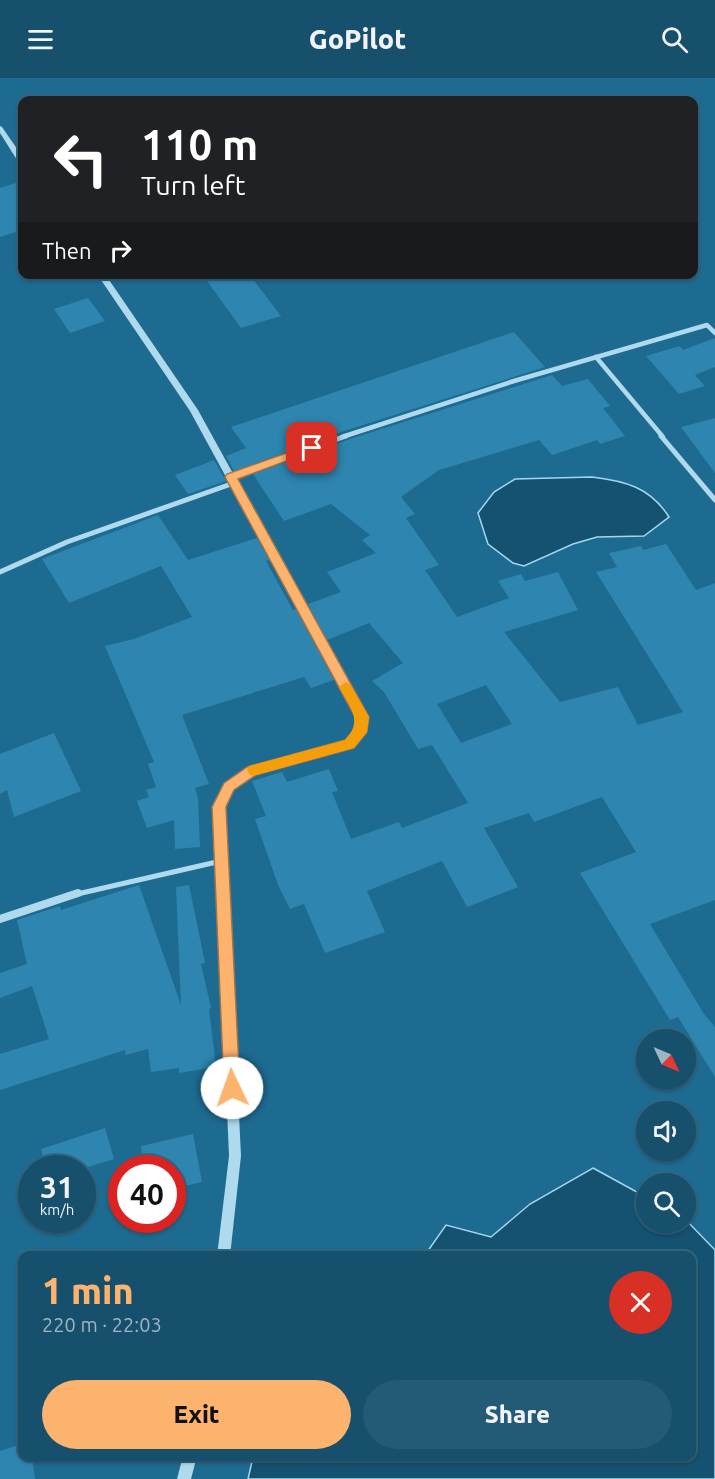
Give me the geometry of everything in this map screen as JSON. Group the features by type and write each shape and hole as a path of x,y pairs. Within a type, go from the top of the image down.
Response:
{"street":[{"path":"0,128 18,155"},
{"path":"104,279 194,410 362,717 360,732 349,744 252,771 229,787 219,807 235,1156 224,1251"},
{"path":"0,572 78,538 373,426 707,325 715,333"},
{"path":"596,357 715,500"},
{"path":"0,919 92,890 221,861"},
{"path":"184,1479 189,1461"}],"water":[{"path":"592,477 636,487 654,499 669,517 644,536 597,537 573,544 524,566 513,563 488,544 478,513 494,492 515,479"},
{"path":"593,1168 636,1192 636,1233 696,1233 696,1230 715,1250 715,1479 248,1479 252,1461 696,1461 696,1251 428,1251 446,1225 491,1237 530,1204"}],"building":[{"path":"18,182 18,231 0,237 0,188"},
{"path":"206,279 253,279 281,316 241,328"},
{"path":"88,298 105,321 70,333 54,309"},
{"path":"514,332 545,367 344,431 234,471 226,456 246,448 231,427"},
{"path":"715,338 715,367 695,375 705,386 679,394 646,356 680,346 683,350"},
{"path":"552,375 562,386 588,379 610,406 603,408 625,436 600,444 597,440 552,455 539,440 439,470 401,497 415,514 406,518 439,565 425,570 457,617 509,598 498,581 521,574 525,581 558,572 578,610 504,632 560,702 618,687 638,725 683,712 596,572 617,567 609,553 641,546 643,550 666,544 696,590 715,583 715,900 650,924 704,1014 715,1027 715,1077 696,1046 696,1029 685,1029 678,1017 670,1020 580,873 636,852 602,797 534,822 529,813 484,828 518,887 467,907 442,861 367,891 385,932 325,953 304,904 290,909 278,885 255,819 266,816 252,781 282,772 287,782 329,769 338,791 332,792 351,839 399,822 402,828 468,803 432,745 418,749 384,692 372,681 403,663 369,623 327,640 308,604 341,592 327,572 376,553 362,540 370,535 331,504 284,521 253,474 350,439","holes":["486,685 512,724 461,743 437,704"]},
{"path":"715,418 715,473 681,427"},
{"path":"214,460 226,481 188,494 175,475"},
{"path":"158,515 188,560 257,538 269,560 266,561 293,610 296,609 334,680 311,688 304,677 182,715 209,784 195,788 198,798 200,847 175,849 174,820 147,828 137,801 149,797 146,790 156,787 148,764 154,762 105,646 134,639 192,617 161,566 69,603 42,559"},
{"path":"54,733 81,791 14,817 7,790 0,794 0,754"},
{"path":"139,885 181,1005 176,887 189,885 205,963 201,964 211,1008 209,1009 216,1067 179,1073 179,1068 151,1072 148,1049 126,1055 125,1050 0,1090 0,1054 49,1039 32,986 0,998 0,973 27,964 17,920 60,906 61,910"},
{"path":"105,1128 113,1155 108,1155 108,1161 96,1165 96,1155 42,1155 41,1149"},
{"path":"193,1134 202,1182 186,1186 186,1155 142,1155 141,1146"},
{"path":"18,1445 18,1461 33,1461 35,1479 0,1479 0,1451"}],"slow traffic":[{"path":"253,770 349,744 360,732 362,717 346,687"}],"route":[{"path":"232,1088 219,807 229,787 252,771 349,744 360,732 362,717 231,477 312,448"}]}
